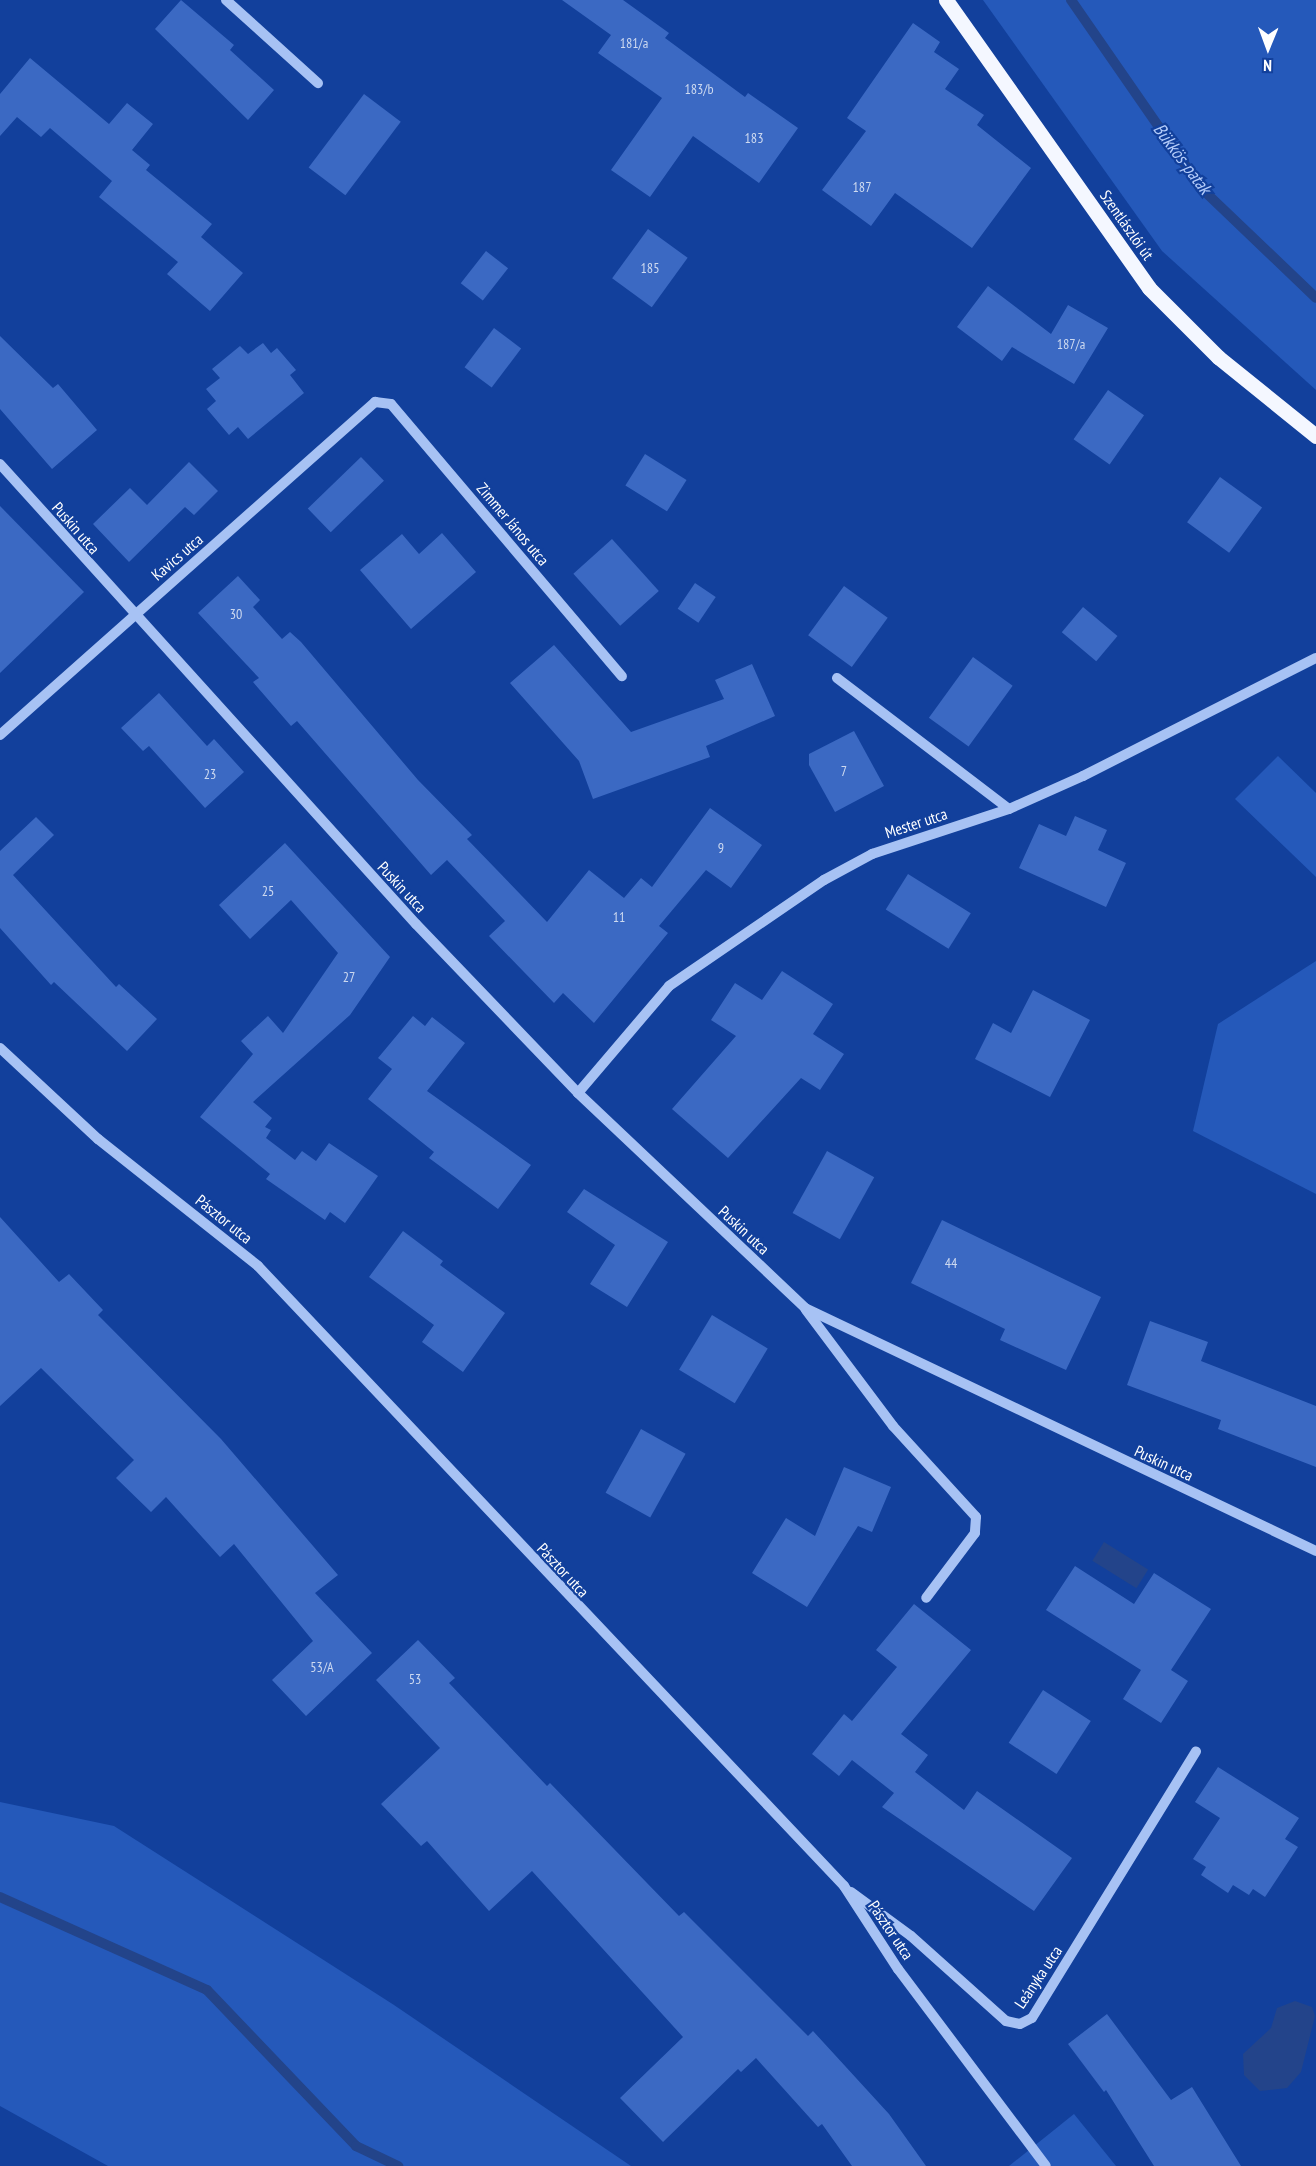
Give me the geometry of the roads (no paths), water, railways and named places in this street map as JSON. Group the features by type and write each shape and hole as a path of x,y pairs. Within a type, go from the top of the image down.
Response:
{"main road":[{"name":"Szentlászlói út","path":"946,0 1149,288 1218,357 1316,436"}],"street":[{"path":"226,0 318,83"},
{"name":"Kavics utca","path":"0,735 375,402"},
{"name":"Zimmer János utca","path":"375,402 391,404 622,676"},
{"name":"Puskin utca","path":"0,464 133,616 578,1093 805,1308 893,1426 976,1517 975,1533 926,1598"},
{"name":"Mester utca","path":"578,1093 669,986 800,894 872,854 1009,809 1233,704 1316,658"},
{"path":"837,678 1009,809"},
{"name":"Pásztor utca","path":"0,1048 82,1125 258,1266 828,1875 844,1886 898,1969 1046,2166"},
{"name":"Puskin utca","path":"805,1308 1316,1551"},
{"name":"Leányka utca","path":"844,1886 911,1936 1005,2021 1020,2024 1032,2018 1196,1751"}],"waterway":[{"name":"Bükkös-patak","path":"1071,0 1201,188 1316,298"},
{"path":"0,1897 207,1990 356,2146 398,2166"}]}
